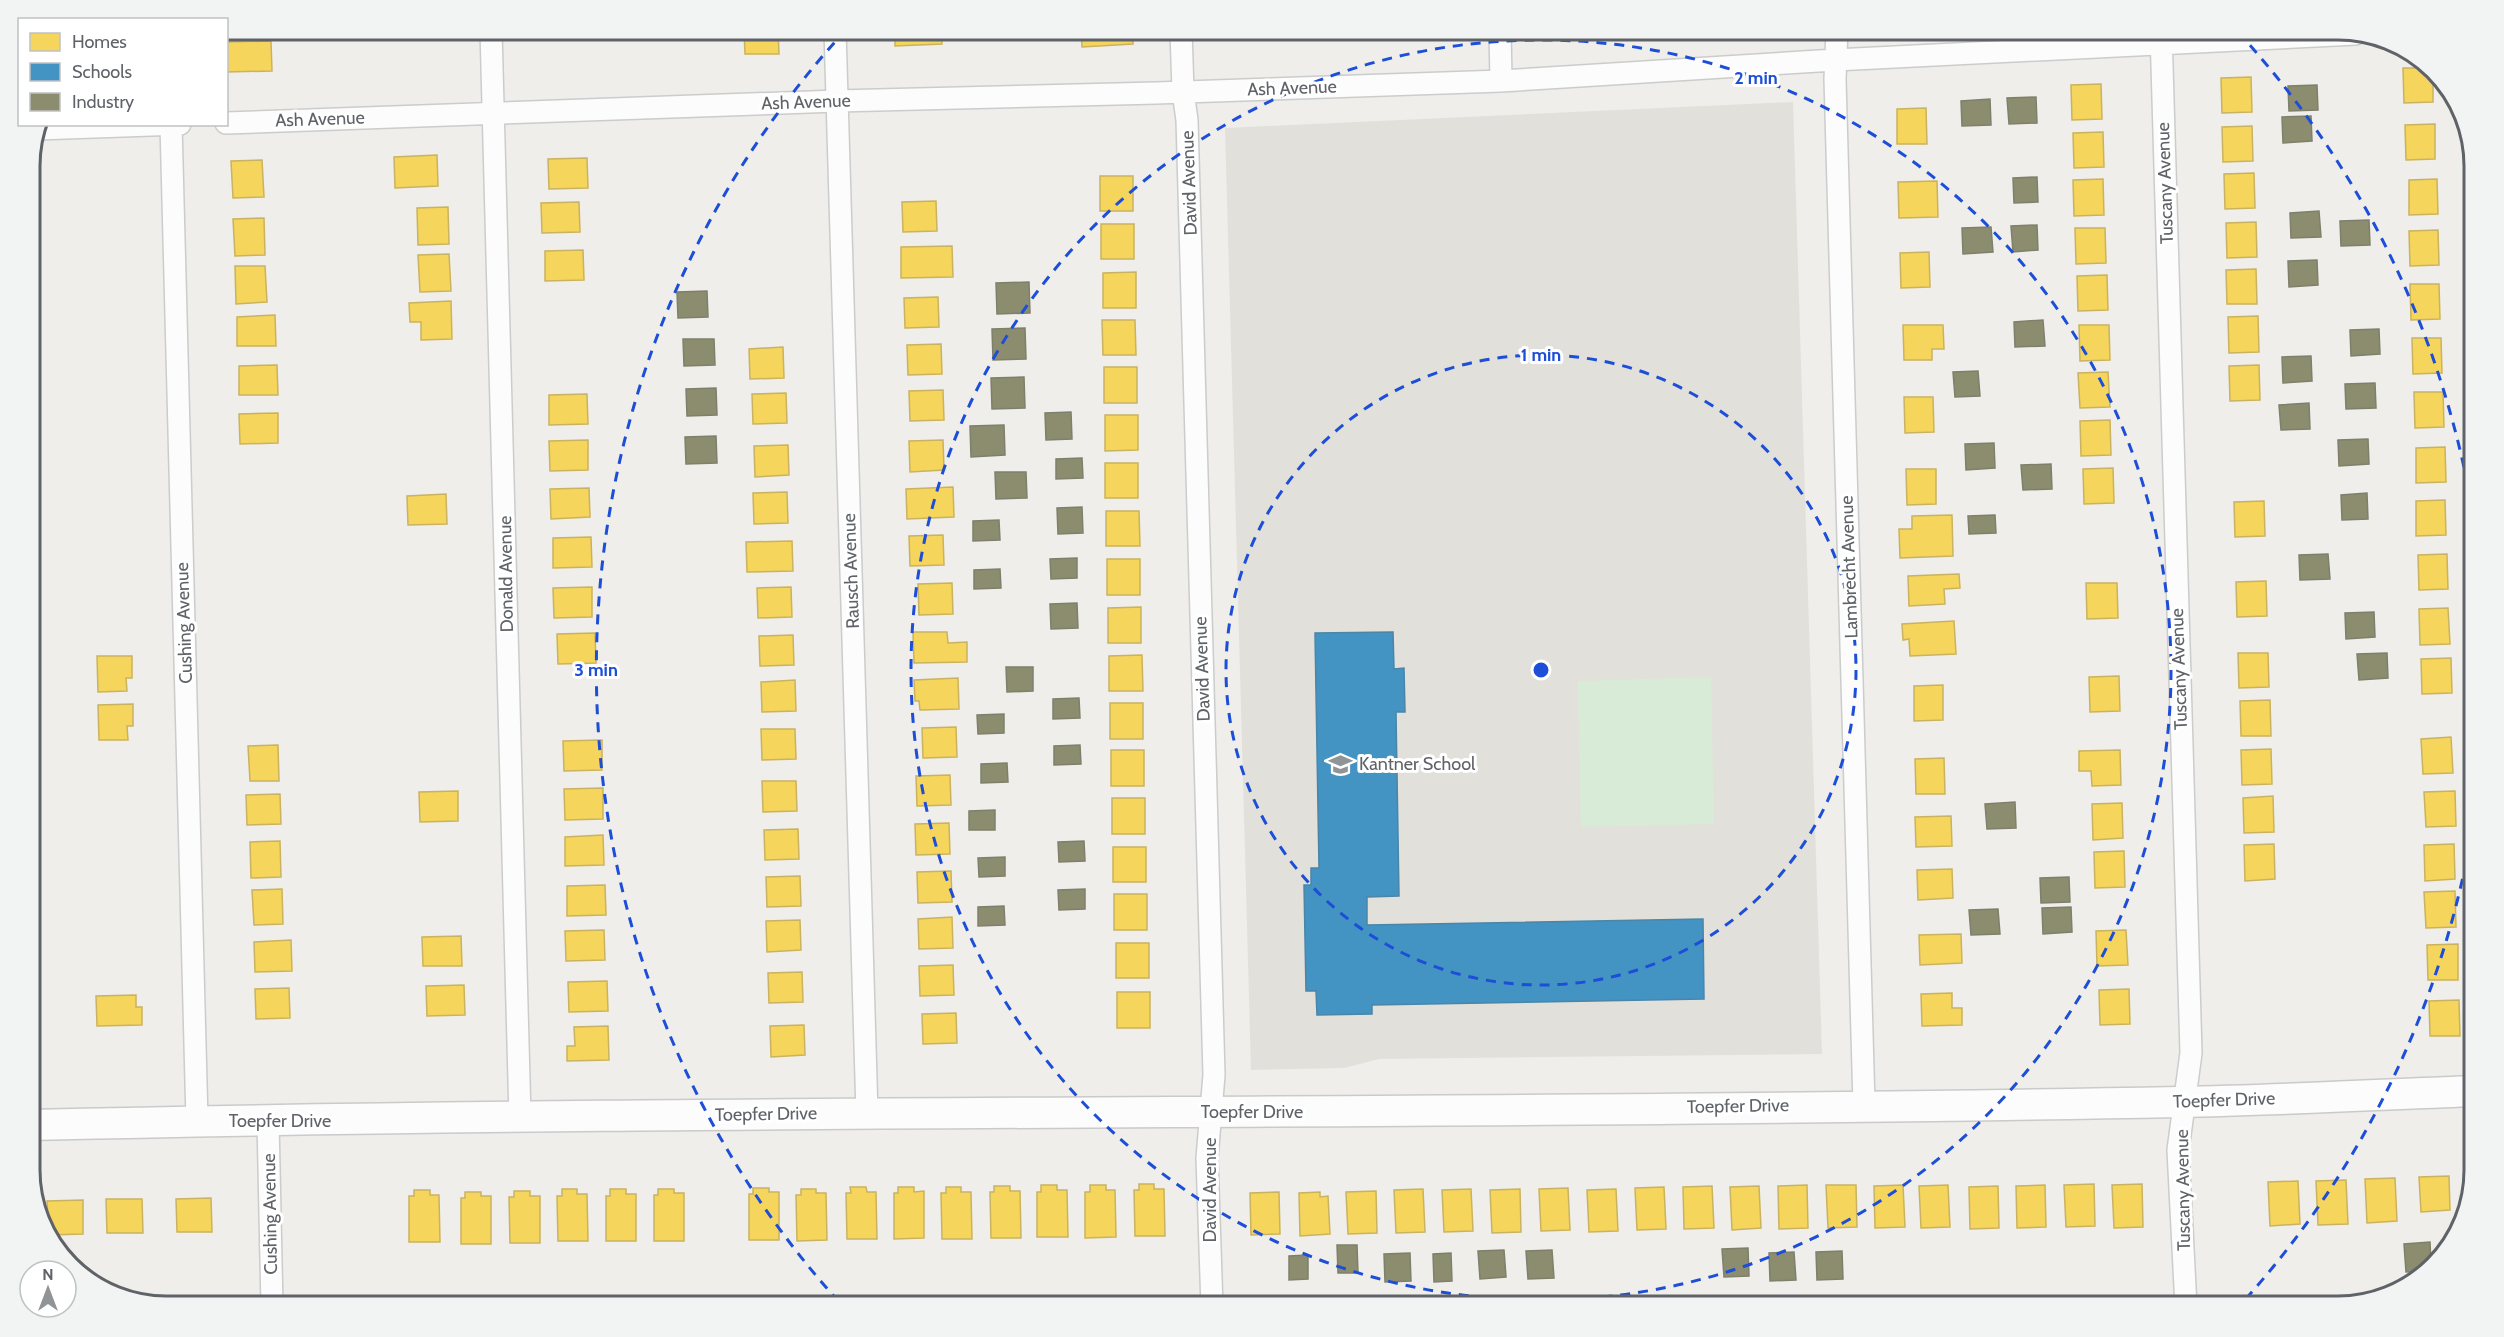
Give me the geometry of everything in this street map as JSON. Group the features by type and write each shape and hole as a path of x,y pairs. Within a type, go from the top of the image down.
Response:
{"street":[{"path":"1500,40 1502,81"},
{"name":"Lambrecht Avenue","path":"1837,40 1835,60 1864,1105"},
{"name":"Ash Avenue","path":"228,123 494,112 1502,81 2117,40"},
{"name":"Tuscany Avenue","path":"2161,40 2191,1053 2178,1150 2185,1296"},
{"name":"Donald Avenue","path":"491,41 520,1118"},
{"name":"Rausch Avenue","path":"835,41 867,1113"},
{"name":"David Avenue","path":"1181,41 1183,92 1187,120 1214,1063 1207,1158 1212,1296"},
{"path":"47,129 138,126"},
{"name":"Cushing Avenue","path":"171,126 197,1121"},
{"name":"Toepfer Drive","path":"41,1125 867,1113 1212,1112 2183,1102 2464,1091"},
{"name":"Cushing Avenue","path":"268,1121 272,1296"}],"shaded area":[{"path":"1793,102 1822,1054 1379,1059 1344,1068 1251,1070 1225,128"}],"green space":[{"path":"1711,677 1714,824 1581,827 1578,681"}],"building: Homes":[{"path":"271,41 272,71 228,72 228,42"},
{"path":"744,41 778,41 779,54 745,54"},
{"path":"895,41 942,41 942,44 895,46"},
{"path":"1082,41 1133,41 1133,44 1082,47"},
{"path":"2403,68 2416,68 2433,84 2433,102 2404,103"},
{"path":"2251,77 2252,112 2222,113 2221,78"},
{"path":"2101,84 2102,119 2072,120 2071,85"},
{"path":"1926,108 1927,144 1897,144 1897,109"},
{"path":"2435,124 2435,159 2406,160 2405,125"},
{"path":"2252,126 2253,161 2223,162 2222,127"},
{"path":"2103,132 2104,167 2074,168 2073,133"},
{"path":"437,155 438,186 395,188 394,157"},
{"path":"587,158 588,188 549,189 548,159"},
{"path":"262,160 264,197 233,198 231,161"},
{"path":"2254,173 2255,208 2225,209 2224,174"},
{"path":"1100,176 1133,176 1133,211 1100,211"},
{"path":"2103,179 2104,215 2074,216 2073,180"},
{"path":"2437,179 2438,214 2409,215 2409,180"},
{"path":"1937,181 1938,217 1899,218 1898,182"},
{"path":"936,201 937,231 903,232 902,202"},
{"path":"579,202 580,232 542,233 541,203"},
{"path":"448,207 449,244 418,245 417,208"},
{"path":"264,218 265,255 235,256 233,219"},
{"path":"2256,222 2257,257 2227,258 2226,223"},
{"path":"1101,224 1134,224 1134,259 1101,259"},
{"path":"2075,228 2105,228 2106,263 2076,264"},
{"path":"2438,230 2439,265 2410,266 2409,231"},
{"path":"952,246 953,277 901,278 901,247"},
{"path":"583,250 584,280 545,281 545,251"},
{"path":"1929,252 1930,287 1901,288 1900,253"},
{"path":"449,254 451,291 420,292 418,255"},
{"path":"235,266 265,266 267,302 236,304"},
{"path":"2256,269 2257,304 2227,304 2226,270"},
{"path":"1136,272 1136,308 1103,308 1103,273"},
{"path":"2107,275 2108,310 2078,311 2077,276"},
{"path":"2410,284 2439,284 2440,319 2411,320"},
{"path":"938,297 939,327 905,328 904,298"},
{"path":"451,301 452,339 421,340 421,322 410,322 409,303"},
{"path":"275,315 276,346 237,346 237,317"},
{"path":"2258,316 2259,352 2229,353 2228,317"},
{"path":"1102,320 1135,320 1136,355 1103,355"},
{"path":"1903,325 1943,325 1944,349 1932,349 1932,360 1904,360"},
{"path":"2079,325 2109,325 2110,360 2080,361"},
{"path":"2412,338 2441,338 2442,373 2413,374"},
{"path":"941,344 942,374 908,375 907,345"},
{"path":"783,347 784,378 750,379 749,349"},
{"path":"277,365 278,395 239,395 239,366"},
{"path":"2259,365 2260,400 2230,401 2229,366"},
{"path":"1104,367 1137,367 1137,403 1104,403"},
{"path":"2108,372 2110,407 2080,408 2078,373"},
{"path":"943,390 944,420 910,421 909,391"},
{"path":"2414,392 2443,392 2444,427 2415,428"},
{"path":"786,393 787,423 753,424 752,394"},
{"path":"587,394 588,424 549,425 549,395"},
{"path":"1904,397 1933,397 1934,432 1905,433"},
{"path":"278,413 278,443 240,444 239,414"},
{"path":"1105,415 1138,415 1138,450 1105,451"},
{"path":"2110,420 2111,455 2081,456 2080,421"},
{"path":"588,440 588,470 550,471 549,441"},
{"path":"943,440 944,470 910,472 909,441"},
{"path":"788,445 789,475 755,477 754,446"},
{"path":"2445,447 2446,482 2416,483 2416,448"},
{"path":"1105,463 1138,463 1138,498 1105,498"},
{"path":"2113,468 2114,503 2084,504 2083,469"},
{"path":"1906,469 1936,469 1936,504 1907,505"},
{"path":"953,487 954,517 907,519 906,489"},
{"path":"589,488 590,517 551,519 550,489"},
{"path":"787,492 788,523 754,524 753,493"},
{"path":"446,494 447,524 408,525 407,496"},
{"path":"2445,500 2446,535 2416,536 2416,501"},
{"path":"2264,501 2265,536 2235,537 2234,502"},
{"path":"1106,511 1139,511 1140,546 1106,546"},
{"path":"1952,515 1953,556 1900,558 1899,529 1912,529 1912,516"},
{"path":"943,535 944,565 910,566 909,536"},
{"path":"591,537 592,567 553,568 553,538"},
{"path":"792,541 793,571 747,572 746,542"},
{"path":"2447,554 2448,589 2419,590 2418,555"},
{"path":"1107,559 1140,559 1140,595 1107,595"},
{"path":"1959,574 1960,588 1944,589 1945,604 1909,606 1908,576"},
{"path":"2266,581 2267,616 2237,617 2236,582"},
{"path":"952,583 953,614 919,615 918,584"},
{"path":"2086,583 2117,583 2118,618 2087,619"},
{"path":"592,587 592,617 554,618 553,588"},
{"path":"791,587 792,617 758,618 757,588"},
{"path":"1141,607 1141,643 1108,643 1108,608"},
{"path":"2448,608 2450,644 2420,645 2419,609"},
{"path":"1954,621 1956,654 1910,656 1909,639 1903,640 1902,624"},
{"path":"913,632 947,632 948,643 967,642 967,662 914,663"},
{"path":"595,633 596,663 558,664 557,634"},
{"path":"793,635 794,665 760,666 759,636"},
{"path":"2238,653 2268,653 2269,687 2239,688"},
{"path":"1142,655 1143,691 1109,691 1109,656"},
{"path":"97,656 132,656 132,678 126,678 127,691 98,692"},
{"path":"2451,658 2452,693 2422,694 2421,659"},
{"path":"2119,676 2120,711 2090,712 2089,677"},
{"path":"958,678 959,709 920,710 919,701 915,701 914,680"},
{"path":"795,680 796,711 762,712 761,682"},
{"path":"1943,685 1943,720 1914,721 1914,686"},
{"path":"2270,700 2271,736 2241,736 2240,701"},
{"path":"1110,703 1143,703 1143,739 1110,739"},
{"path":"133,704 133,726 127,726 128,740 99,740 98,705"},
{"path":"956,727 957,757 923,758 922,728"},
{"path":"761,729 795,729 796,759 762,760"},
{"path":"2451,737 2453,773 2423,774 2421,739"},
{"path":"602,740 602,770 564,771 563,741"},
{"path":"278,745 279,781 250,781 248,746"},
{"path":"2271,749 2272,784 2242,785 2241,750"},
{"path":"1111,750 1144,750 1144,786 1111,786"},
{"path":"2120,750 2121,785 2092,786 2091,771 2079,771 2079,751"},
{"path":"1944,758 1945,794 1916,794 1915,759"},
{"path":"950,775 951,805 917,806 916,776"},
{"path":"762,781 796,781 797,811 763,812"},
{"path":"603,788 603,819 565,820 564,789"},
{"path":"458,791 458,821 420,822 419,792"},
{"path":"2455,791 2456,826 2426,827 2424,792"},
{"path":"280,794 281,824 247,825 246,795"},
{"path":"2273,796 2274,832 2244,833 2243,798"},
{"path":"1112,798 1145,798 1145,834 1112,834"},
{"path":"2122,803 2123,838 2093,840 2092,804"},
{"path":"1951,816 1952,846 1916,847 1915,817"},
{"path":"949,823 950,854 916,855 915,824"},
{"path":"798,829 799,859 765,860 764,830"},
{"path":"603,835 604,865 565,866 565,837"},
{"path":"280,841 281,877 251,878 250,842"},
{"path":"2274,844 2275,879 2245,881 2244,845"},
{"path":"2454,844 2455,879 2425,881 2424,845"},
{"path":"1113,847 1146,847 1146,882 1113,882"},
{"path":"2124,851 2125,887 2095,888 2094,852"},
{"path":"1952,869 1953,898 1918,900 1917,870"},
{"path":"951,871 952,902 918,903 917,872"},
{"path":"800,876 801,906 767,907 766,877"},
{"path":"605,885 606,915 567,916 567,886"},
{"path":"282,889 283,924 254,925 252,890"},
{"path":"2455,891 2456,927 2426,928 2424,892"},
{"path":"1114,894 1147,894 1147,930 1114,930"},
{"path":"952,917 953,948 919,949 918,919"},
{"path":"800,920 801,950 767,952 766,921"},
{"path":"604,930 605,960 566,961 565,931"},
{"path":"2126,930 2128,965 2097,966 2096,931"},
{"path":"1961,934 1962,963 1920,965 1919,935"},
{"path":"461,936 462,966 423,966 422,937"},
{"path":"291,940 292,971 255,972 254,942"},
{"path":"1116,943 1149,943 1149,978 1116,978"},
{"path":"2458,944 2458,980 2428,980 2427,945"},
{"path":"953,965 954,995 920,996 919,966"},
{"path":"802,972 803,1002 769,1003 768,973"},
{"path":"607,981 608,1011 569,1012 568,982"},
{"path":"464,985 465,1015 427,1016 426,986"},
{"path":"289,988 290,1018 256,1019 255,989"},
{"path":"2129,989 2130,1024 2100,1025 2099,990"},
{"path":"1117,992 1150,992 1150,1028 1117,1028"},
{"path":"1952,993 1952,1008 1962,1008 1962,1025 1922,1026 1921,994"},
{"path":"136,995 136,1007 142,1007 142,1025 97,1026 96,996"},
{"path":"2459,1000 2460,1036 2430,1036 2429,1001"},
{"path":"956,1013 957,1043 923,1044 922,1014"},
{"path":"804,1025 805,1055 771,1057 770,1026"},
{"path":"608,1026 609,1060 567,1061 567,1046 575,1046 574,1027"},
{"path":"2449,1176 2450,1210 2421,1212 2419,1177"},
{"path":"2395,1178 2397,1221 2367,1223 2365,1179"},
{"path":"2346,1180 2348,1224 2318,1225 2316,1181"},
{"path":"2298,1181 2300,1224 2270,1226 2268,1182"},
{"path":"1139,1184 1154,1184 1154,1189 1164,1189 1165,1236 1135,1236 1134,1190 1139,1190"},
{"path":"2094,1184 2095,1226 2066,1227 2064,1185"},
{"path":"2142,1184 2143,1227 2114,1228 2112,1185"},
{"path":"1041,1185 1057,1185 1057,1190 1067,1190 1068,1237 1037,1237 1037,1192 1041,1192"},
{"path":"1090,1185 1106,1185 1106,1190 1115,1190 1116,1237 1085,1238 1085,1192 1090,1192"},
{"path":"1807,1185 1808,1228 1779,1229 1778,1186"},
{"path":"1826,1185 1856,1185 1857,1227 1828,1228"},
{"path":"1903,1185 1905,1227 1875,1228 1874,1186"},
{"path":"1948,1185 1950,1227 1921,1228 1919,1186"},
{"path":"2045,1185 2046,1227 2017,1228 2016,1186"},
{"path":"994,1186 1010,1186 1010,1191 1020,1191 1021,1238 991,1238 990,1192 994,1192"},
{"path":"1712,1186 1714,1228 1684,1229 1683,1187"},
{"path":"1759,1186 1761,1228 1732,1230 1730,1187"},
{"path":"1998,1186 1999,1228 1970,1229 1969,1187"},
{"path":"850,1187 866,1187 867,1192 876,1192 877,1239 847,1239 846,1193 851,1193"},
{"path":"898,1187 914,1187 914,1192 924,1191 924,1238 894,1239 894,1193 898,1193"},
{"path":"946,1187 961,1187 961,1192 971,1192 972,1239 942,1239 941,1193 946,1193"},
{"path":"1664,1187 1666,1229 1637,1230 1635,1188"},
{"path":"753,1188 769,1188 769,1192 779,1192 779,1240 749,1240 749,1194 753,1194"},
{"path":"1568,1188 1570,1230 1541,1231 1539,1189"},
{"path":"562,1189 577,1189 577,1194 587,1194 588,1241 558,1241 557,1196 562,1196"},
{"path":"610,1189 626,1189 626,1194 636,1194 636,1241 606,1241 606,1196 610,1196"},
{"path":"658,1189 674,1189 674,1193 684,1193 684,1241 654,1241 654,1195 658,1195"},
{"path":"801,1189 816,1189 816,1193 826,1193 827,1240 797,1241 796,1195 801,1195"},
{"path":"1423,1189 1425,1232 1396,1233 1394,1190"},
{"path":"1471,1189 1473,1231 1444,1232 1442,1190"},
{"path":"1520,1189 1521,1232 1492,1233 1490,1190"},
{"path":"1616,1189 1618,1231 1589,1232 1587,1190"},
{"path":"414,1190 430,1190 430,1195 439,1195 440,1242 409,1242 409,1196 414,1196"},
{"path":"514,1191 530,1191 530,1196 540,1196 540,1243 510,1243 509,1197 514,1197"},
{"path":"1376,1191 1377,1233 1348,1234 1346,1192"},
{"path":"465,1192 481,1192 481,1196 491,1196 491,1244 461,1244 461,1198 465,1198"},
{"path":"1279,1192 1280,1234 1251,1235 1250,1193"},
{"path":"1320,1192 1320,1197 1328,1196 1330,1234 1300,1236 1299,1193"},
{"path":"211,1198 212,1232 177,1232 176,1199"},
{"path":"106,1199 142,1199 143,1233 107,1233"},
{"path":"83,1200 83,1234 58,1235 48,1213 47,1201"}],"building: Schools":[{"path":"1393,632 1394,669 1404,668 1405,712 1396,712 1399,896 1367,897 1367,925 1703,919 1704,999 1372,1005 1372,1014 1317,1015 1316,991 1306,991 1304,885 1311,885 1311,868 1319,868 1315,633"}],"building: Industry":[{"path":"2317,85 2318,110 2289,111 2288,86"},
{"path":"2036,97 2037,123 2009,124 2007,98"},
{"path":"1990,99 1991,125 1962,126 1961,101"},
{"path":"2311,116 2312,141 2283,143 2282,117"},
{"path":"2037,177 2038,202 2014,203 2013,178"},
{"path":"2319,211 2321,237 2291,238 2290,213"},
{"path":"2369,220 2370,245 2341,246 2340,221"},
{"path":"2037,225 2038,250 2013,252 2011,226"},
{"path":"1991,227 1993,252 1963,254 1962,228"},
{"path":"2317,260 2318,285 2289,287 2288,261"},
{"path":"1029,282 1030,313 997,314 996,283"},
{"path":"707,291 708,317 678,318 677,292"},
{"path":"2043,320 2045,346 2015,347 2014,322"},
{"path":"1025,328 1026,359 993,360 992,329"},
{"path":"2379,329 2380,354 2351,356 2350,330"},
{"path":"683,339 714,339 715,365 684,366"},
{"path":"2311,356 2312,381 2283,383 2282,357"},
{"path":"1978,371 1980,396 1955,397 1953,372"},
{"path":"1024,377 1025,408 992,409 991,378"},
{"path":"2375,383 2376,408 2346,409 2345,384"},
{"path":"716,388 717,415 687,416 686,389"},
{"path":"2309,403 2310,429 2281,430 2279,405"},
{"path":"1071,412 1072,439 1046,440 1045,413"},
{"path":"1004,425 1005,455 971,457 970,426"},
{"path":"716,436 717,463 686,464 685,437"},
{"path":"2368,439 2369,464 2339,466 2338,440"},
{"path":"1994,443 1995,468 1966,470 1965,444"},
{"path":"1082,458 1083,478 1056,479 1056,459"},
{"path":"2051,464 2052,489 2023,490 2021,465"},
{"path":"995,472 1026,472 1027,498 996,499"},
{"path":"2367,493 2368,519 2342,520 2341,495"},
{"path":"1082,507 1083,533 1058,534 1057,508"},
{"path":"1995,515 1996,533 1969,534 1968,516"},
{"path":"999,520 1000,540 973,541 973,521"},
{"path":"2328,554 2330,579 2300,580 2299,555"},
{"path":"1077,558 1077,578 1051,579 1050,559"},
{"path":"1000,569 1001,588 974,589 974,570"},
{"path":"1077,603 1078,628 1051,629 1050,604"},
{"path":"2374,612 2375,637 2346,639 2345,613"},
{"path":"2387,653 2388,678 2359,680 2357,654"},
{"path":"1006,667 1033,667 1033,691 1007,692"},
{"path":"1079,698 1080,718 1053,719 1053,699"},
{"path":"1004,714 1004,733 978,734 977,715"},
{"path":"1080,745 1081,764 1054,765 1054,746"},
{"path":"1007,763 1008,782 981,783 981,764"},
{"path":"2015,802 2016,828 1987,829 1985,804"},
{"path":"995,810 995,830 969,830 969,811"},
{"path":"1084,841 1085,861 1059,862 1058,842"},
{"path":"1005,857 1005,876 979,877 978,858"},
{"path":"2069,877 2070,902 2041,903 2040,878"},
{"path":"1085,889 1085,909 1059,910 1058,890"},
{"path":"1004,906 1005,925 978,926 978,907"},
{"path":"2071,907 2072,932 2043,934 2042,908"},
{"path":"1998,909 2000,934 1971,935 1969,910"},
{"path":"2430,1242 2431,1255 2412,1272 2406,1272 2404,1244"},
{"path":"1337,1245 1357,1245 1358,1273 1338,1273"},
{"path":"1748,1248 1749,1276 1724,1277 1722,1249"},
{"path":"1504,1250 1506,1277 1480,1279 1478,1251"},
{"path":"1552,1250 1554,1278 1528,1279 1526,1251"},
{"path":"1842,1251 1843,1279 1817,1280 1816,1252"},
{"path":"1794,1252 1796,1280 1770,1281 1769,1253"},
{"path":"1410,1253 1411,1281 1385,1282 1384,1254"},
{"path":"1451,1253 1452,1281 1434,1282 1433,1254"},
{"path":"1308,1255 1308,1279 1289,1280 1289,1256"}],"place":[{"name":"Kantner School","path":"1341,764"}]}
